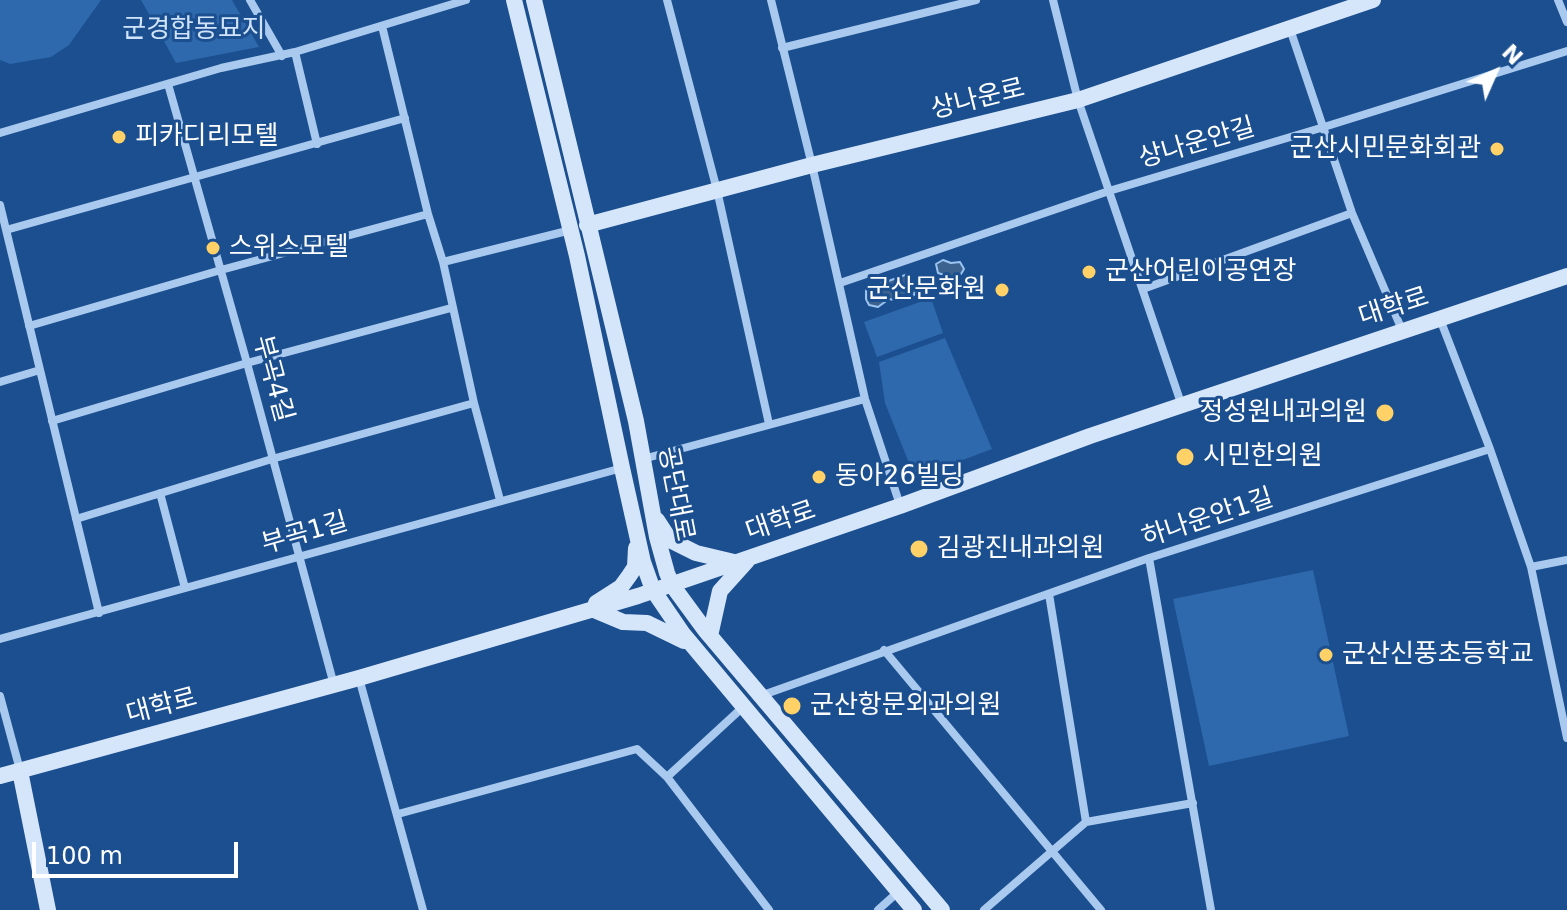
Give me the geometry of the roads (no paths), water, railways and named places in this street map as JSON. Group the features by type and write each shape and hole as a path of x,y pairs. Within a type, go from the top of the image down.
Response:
{"street":[{"path":"250,0 282,56"},
{"path":"0,133 221,68 282,56 466,0"},
{"name":"공단대로","path":"514,0 571,230 637,535 653,590 668,616 914,910"},
{"name":"공단대로","path":"534,0 643,459 657,537 672,585 759,696 942,910"},
{"path":"667,0 717,190 769,424"},
{"path":"771,0 865,399 900,506"},
{"path":"782,48 976,0"},
{"path":"1053,0 1078,100 1182,406"},
{"name":"상나운로","path":"587,225 812,165 1078,100 1373,0"},
{"path":"1558,0 1567,22"},
{"path":"382,26 500,500"},
{"path":"1290,29 1352,213 1402,330"},
{"name":"상나운안길","path":"840,283 1109,191 1567,51"},
{"path":"295,52 317,144"},
{"name":"부곡4길","path":"168,84 334,685"},
{"path":"6,230 405,118"},
{"path":"0,205 99,613"},
{"path":"1143,289 1352,213"},
{"path":"29,326 428,214"},
{"path":"443,262 587,225"},
{"name":"대학로","path":"0,776 359,678 672,585 1090,436 1567,276"},
{"path":"52,421 247,363 451,308"},
{"path":"1440,319 1531,567 1567,738"},
{"path":"0,382 40,370"},
{"path":"643,459 865,399"},
{"path":"76,519 272,459 474,403"},
{"name":"하나운안1길","path":"759,696 1149,558 1490,449"},
{"name":"부곡1길","path":"0,639 622,468"},
{"path":"160,493 185,588"},
{"path":"653,514 670,540 696,553 742,561 720,591 710,636"},
{"path":"587,611 621,587 635,567 637,535"},
{"path":"1149,558 1211,910"},
{"path":"1531,567 1567,560"},
{"path":"1049,594 1086,822"},
{"path":"587,611 623,622 647,623 666,630 695,649"},
{"path":"884,650 1101,910"},
{"path":"359,678 423,910"},
{"path":"0,696 20,771 48,910"},
{"path":"667,777 743,707"},
{"path":"398,814 637,749 667,777 769,910"},
{"path":"984,910 1086,822 1193,803"},
{"path":"878,910 898,892"}],"place":[{"name":"피카디리모텔","path":"119,137"},
{"name":"군산시민문화회관","path":"1497,149"},
{"name":"스위스모텔","path":"213,248"},
{"name":"군산어린이공연장","path":"1089,272"},
{"name":"군산문화원","path":"1002,290"},
{"name":"정성원내과의원","path":"1385,413"},
{"name":"시민한의원","path":"1185,457"},
{"name":"동아26빌딩","path":"819,477"},
{"name":"김광진내과의원","path":"919,549"},
{"name":"군산신풍초등학교","path":"1326,655"},
{"name":"군산항문외과의원","path":"792,706"}],"park label":[{"name":"군경합동묘지","path":"194,30"}]}
